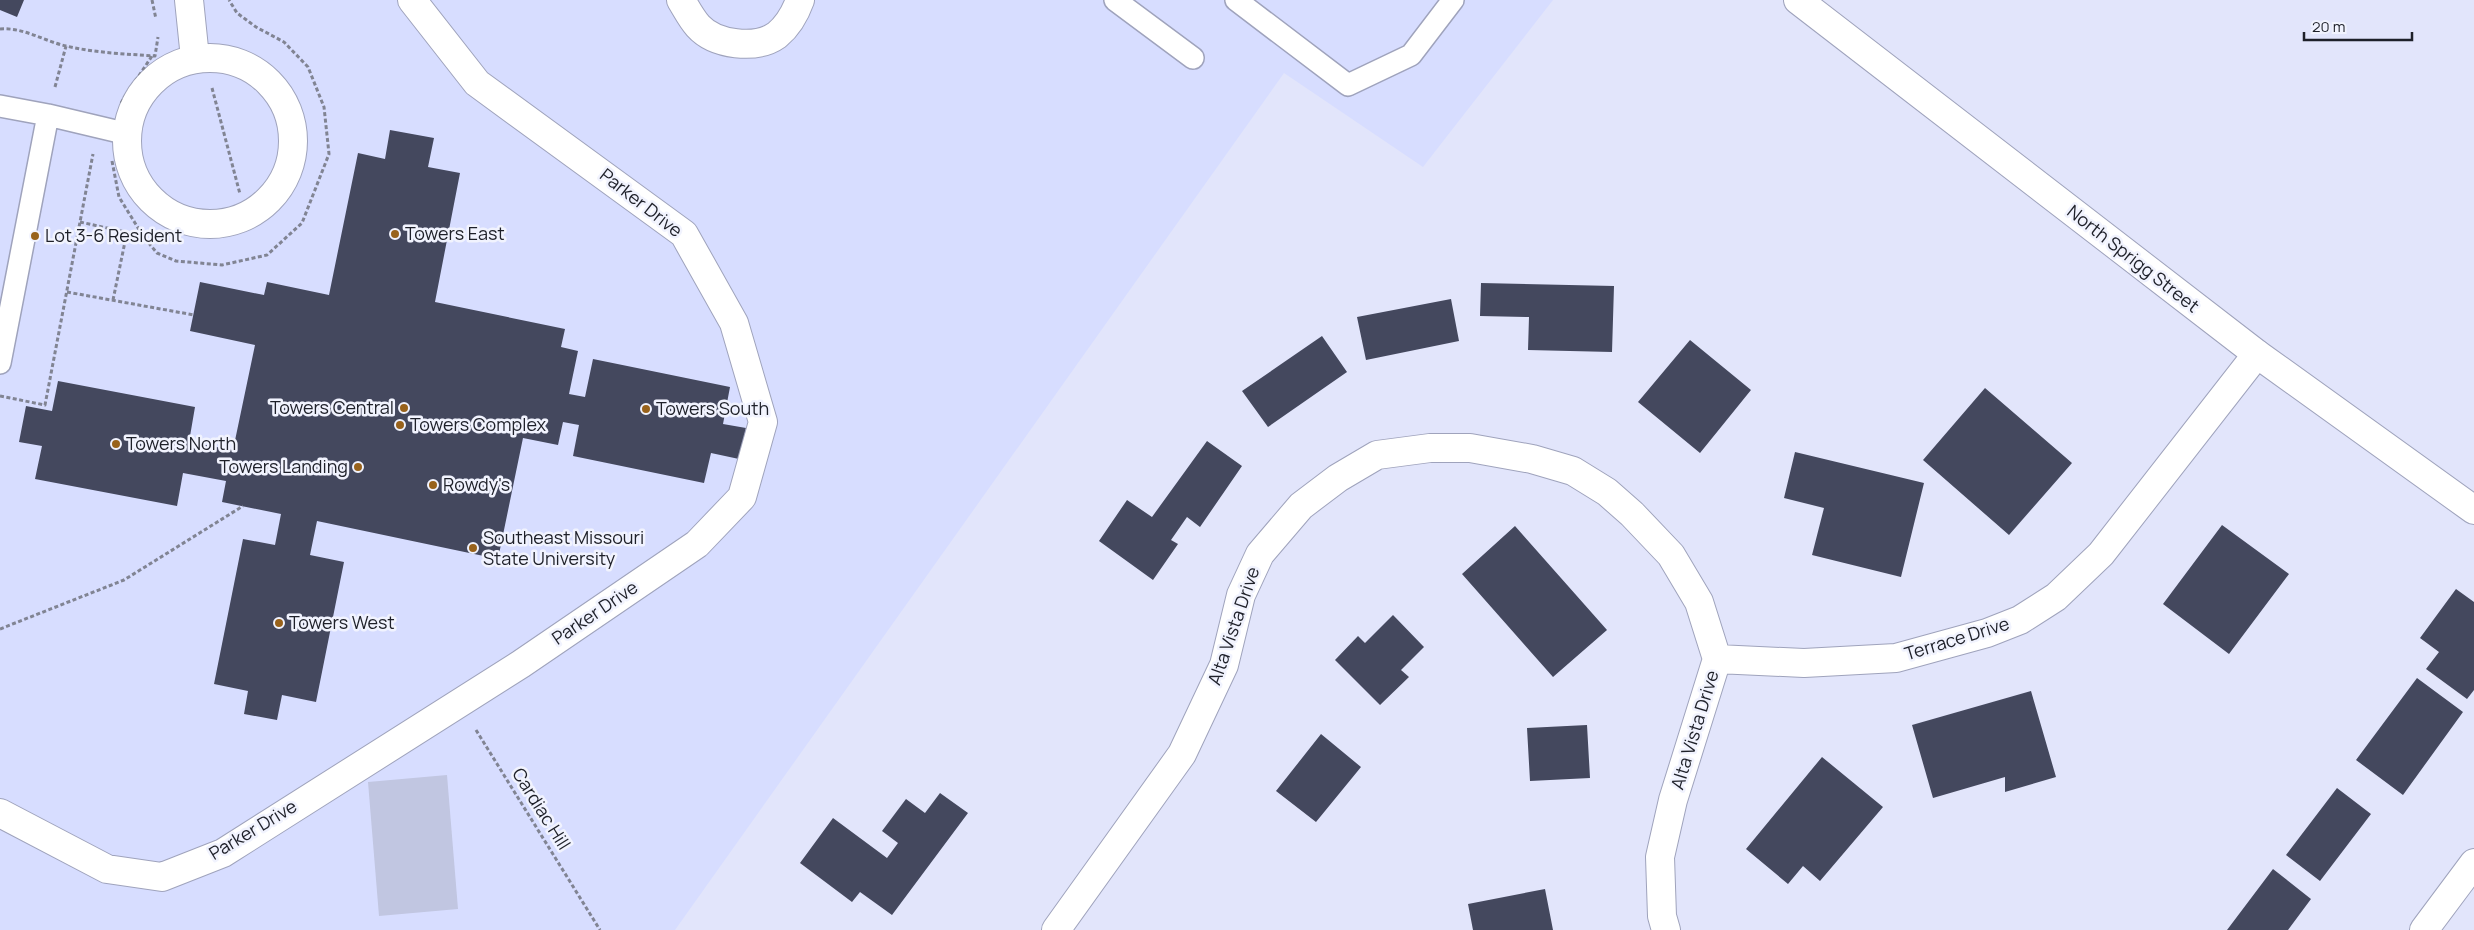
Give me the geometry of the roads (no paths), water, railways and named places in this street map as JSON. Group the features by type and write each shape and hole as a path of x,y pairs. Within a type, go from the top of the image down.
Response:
{"street":[{"path":"189,0 195,58"},
{"name":"Parker Drive","path":"0,813 107,869 162,877 223,853 520,664 696,544 742,497 763,422 734,323 684,234 477,83 412,0"},
{"path":"681,0 699,27 705,31 725,42 754,43 776,36 795,16 800,0"},
{"name":"North Sprigg Street","path":"1798,0 2257,354 2474,510"},
{"path":"195,58 223,58 249,66 271,83 286,106 293,133 291,160 280,185 262,206 238,220 211,224 184,220 159,207 141,186 130,161 128,134 134,108 149,85 172,67 195,58"},
{"name":"Terrace Drive","path":"1717,659 1804,663 1896,658 1987,634 2020,620 2056,597 2101,554 2257,354"},
{"name":"Alta Vista Drive","path":"1056,930 1182,754 1224,665 1241,595 1260,554 1301,506 1338,478 1377,455 1430,448 1470,448 1532,459 1573,471 1607,492 1626,508 1671,556 1699,602 1717,659 1673,800 1660,857 1662,916 1666,930"},
{"path":"2424,930 2474,863"}],"lane":[{"path":"1115,0 1193,58"},
{"path":"1236,0 1348,85 1411,55 1453,0"},
{"path":"0,106 128,134"},
{"path":"0,363 48,115"}],"place":[{"name":"Towers East","path":"395,234"},
{"name":"Lot 3-6 Resident","path":"35,236"},
{"name":"Towers Central","path":"404,408"},
{"name":"Towers South","path":"646,409"},
{"name":"Towers Complex","path":"400,425"},
{"name":"Towers North","path":"116,444"},
{"name":"Towers Landing","path":"358,467"},
{"name":"Rowdy's","path":"433,485"},
{"name":"Southeast Missouri State University","path":"473,548"},
{"name":"Towers West","path":"279,623"}]}
